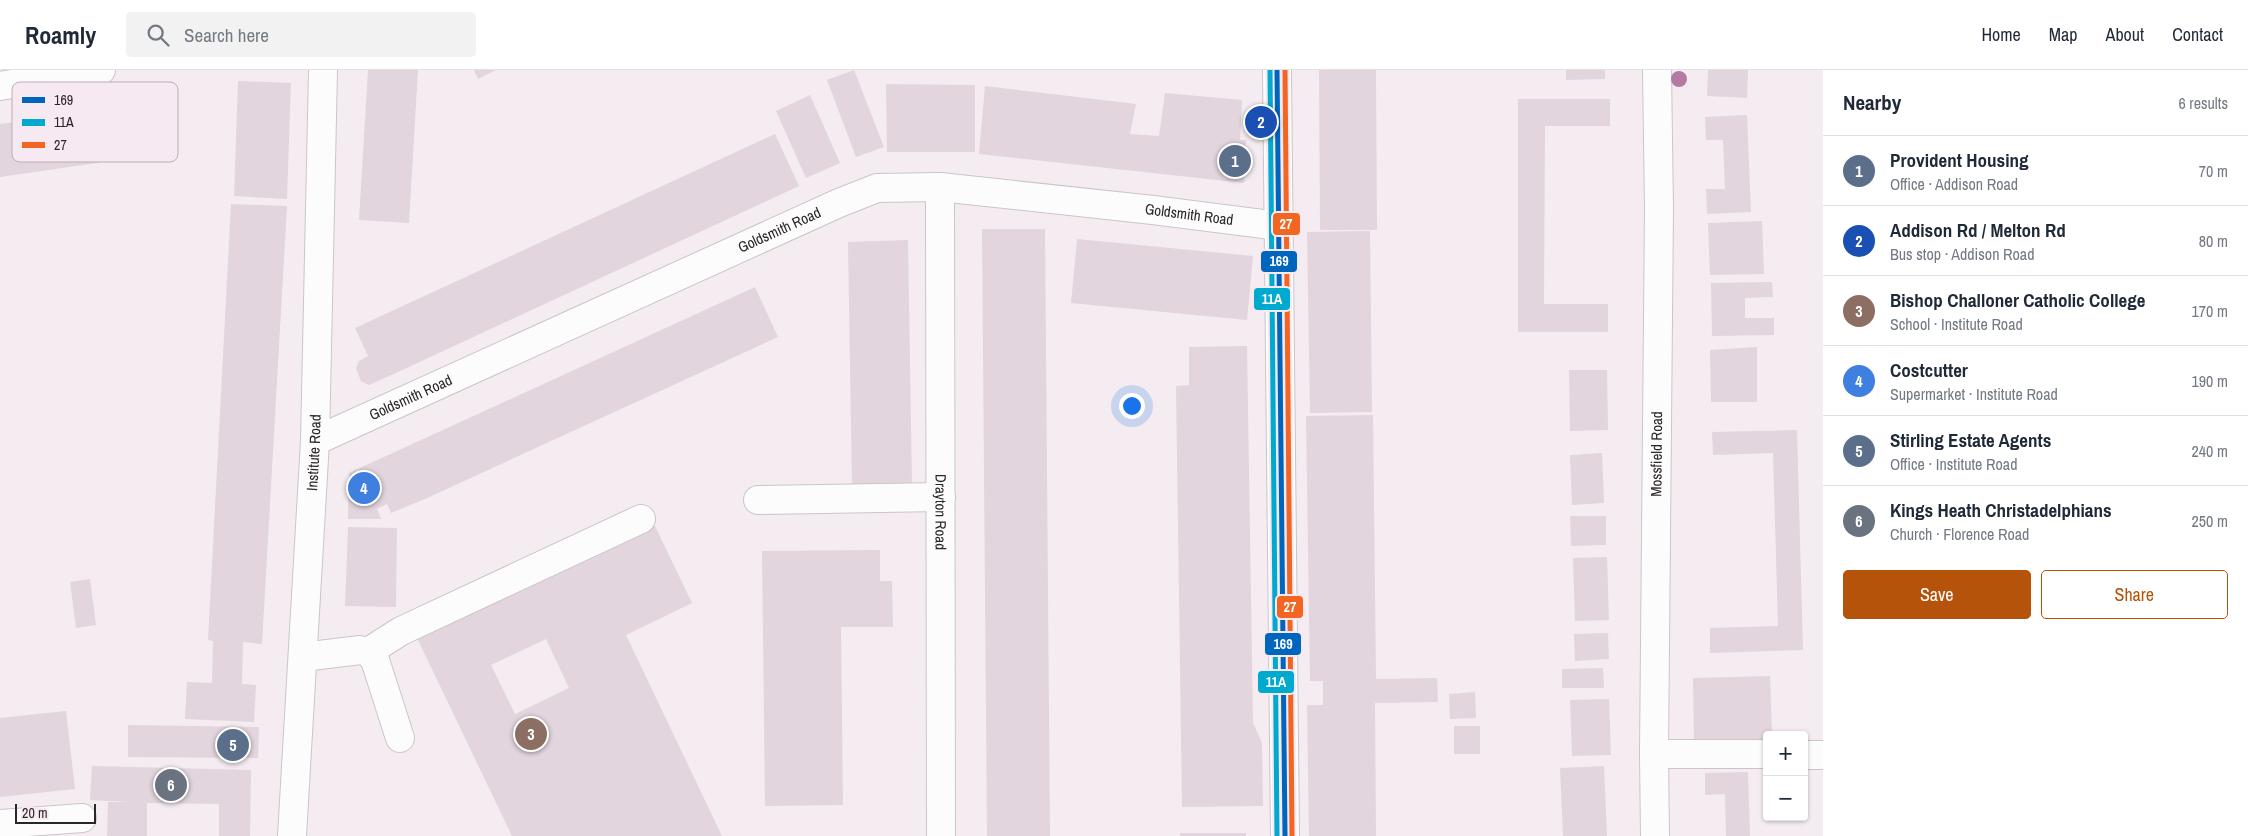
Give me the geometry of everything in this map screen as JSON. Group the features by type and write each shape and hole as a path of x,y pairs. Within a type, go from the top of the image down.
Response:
{"street":[{"path":"25,82 101,70"},
{"name":"Institute Road","path":"292,836 314,441 323,70"},
{"path":"1277,70 1285,836"},
{"name":"Mossfield Road","path":"1656,836 1654,754 1659,208 1658,70"},
{"name":"Goldsmith Road","path":"314,441 839,203 877,188 940,187 1144,208 1279,226"},
{"name":"Drayton Road","path":"940,187 941,836"},
{"path":"758,500 941,497"},
{"path":"368,652 401,631 640,519"},
{"path":"302,657 360,650 368,652 375,660 400,738"},
{"path":"1654,754 1763,754"},
{"path":"1808,755 1823,755"},
{"path":"0,824 82,818"}],"building":[{"path":"368,70 418,70 409,223 359,220"},
{"path":"474,70 496,70 478,79"},
{"path":"854,70 884,147 856,157 827,80"},
{"path":"1319,70 1376,70 1377,230 1320,230"},
{"path":"1566,70 1605,70 1605,79 1566,80"},
{"path":"1708,70 1748,70 1747,98 1707,96"},
{"path":"238,81 291,83 287,199 234,196"},
{"path":"886,84 975,85 975,152 887,152"},
{"path":"985,86 1136,104 1130,134 1159,136 1165,93 1242,100 1240,140 1246,140 1244,183 979,154"},
{"path":"810,95 840,163 806,178 776,111"},
{"path":"1518,99 1610,99 1610,126 1545,126 1544,304 1608,304 1608,332 1518,332"},
{"path":"1747,115 1751,212 1707,214 1706,189 1725,189 1723,140 1706,140 1705,117"},
{"path":"12,122 12,162 104,162 0,177 0,124"},
{"path":"775,134 799,186 369,385 361,381 356,368 359,361 368,356 355,328"},
{"path":"231,204 287,206 262,644 243,642 242,684 256,685 254,722 185,719 187,682 212,683 213,641 208,640"},
{"path":"1762,221 1764,274 1710,275 1708,223"},
{"path":"982,229 1045,229 1050,836 987,836"},
{"path":"1370,231 1372,412 1310,413 1307,232"},
{"path":"1077,239 1253,256 1247,320 1071,303"},
{"path":"908,240 912,486 852,487 848,242"},
{"path":"1772,282 1773,297 1745,298 1745,318 1774,318 1774,335 1712,336 1711,283"},
{"path":"755,287 778,337 427,498 391,513 387,504 377,509 381,519 348,519 349,473"},
{"path":"1247,346 1253,723 1262,743 1263,806 1182,807 1176,386 1189,385 1189,347"},
{"path":"1757,347 1757,402 1711,402 1710,350"},
{"path":"1569,370 1607,370 1608,430 1570,431"},
{"path":"1373,415 1376,679 1437,678 1438,702 1375,703 1376,836 1309,836 1307,705 1323,705 1323,681 1310,681 1306,416"},
{"path":"1797,430 1803,650 1710,653 1710,628 1778,626 1773,453 1713,455 1712,432"},
{"path":"1602,453 1604,503 1572,505 1570,455"},
{"path":"1570,516 1606,516 1606,545 1571,546"},
{"path":"654,524 692,603 626,635 722,836 512,836 417,638","holes":["546,639 569,688 515,714 491,665"]},
{"path":"348,527 397,528 396,607 345,606"},
{"path":"880,550 880,581 892,581 893,627 841,627 843,805 765,806 762,551"},
{"path":"1607,557 1609,620 1575,621 1573,558"},
{"path":"90,579 96,625 76,628 70,582"},
{"path":"1608,633 1609,659 1575,661 1574,634"},
{"path":"1603,668 1604,688 1562,688 1562,669"},
{"path":"1770,676 1772,731 1763,731 1763,746 1694,747 1693,678"},
{"path":"1475,692 1476,718 1450,719 1449,694"},
{"path":"1609,699 1611,755 1572,756 1570,700"},
{"path":"66,711 75,789 0,797 0,718"},
{"path":"128,725 259,727 258,758 128,757"},
{"path":"1454,726 1480,726 1480,754 1454,754"},
{"path":"92,766 251,770 250,836 219,836 219,804 147,803 147,836 107,836 108,802 129,802 90,800"},
{"path":"1604,766 1607,836 1563,836 1560,768"},
{"path":"1748,772 1750,836 1726,836 1725,794 1705,795 1705,773"},
{"path":"1180,833 1246,833 1246,836 1180,836"}],"transit line":[{"name":"11A","path":"1270,70 1277,836"},
{"name":"169","path":"1277,70 1285,836"},
{"name":"27","path":"1285,70 1292,836"}],"place":[{"name":"Addison Rd / Melton Rd","path":"1261,122"},
{"name":"Provident Housing","path":"1235,161"},
{"name":"Costcutter","path":"364,488"},
{"name":"Bishop Challoner Catholic College","path":"531,734"},
{"name":"Stirling Estate Agents","path":"233,745"},
{"name":"Kings Heath Christadelphians","path":"171,785"}]}
